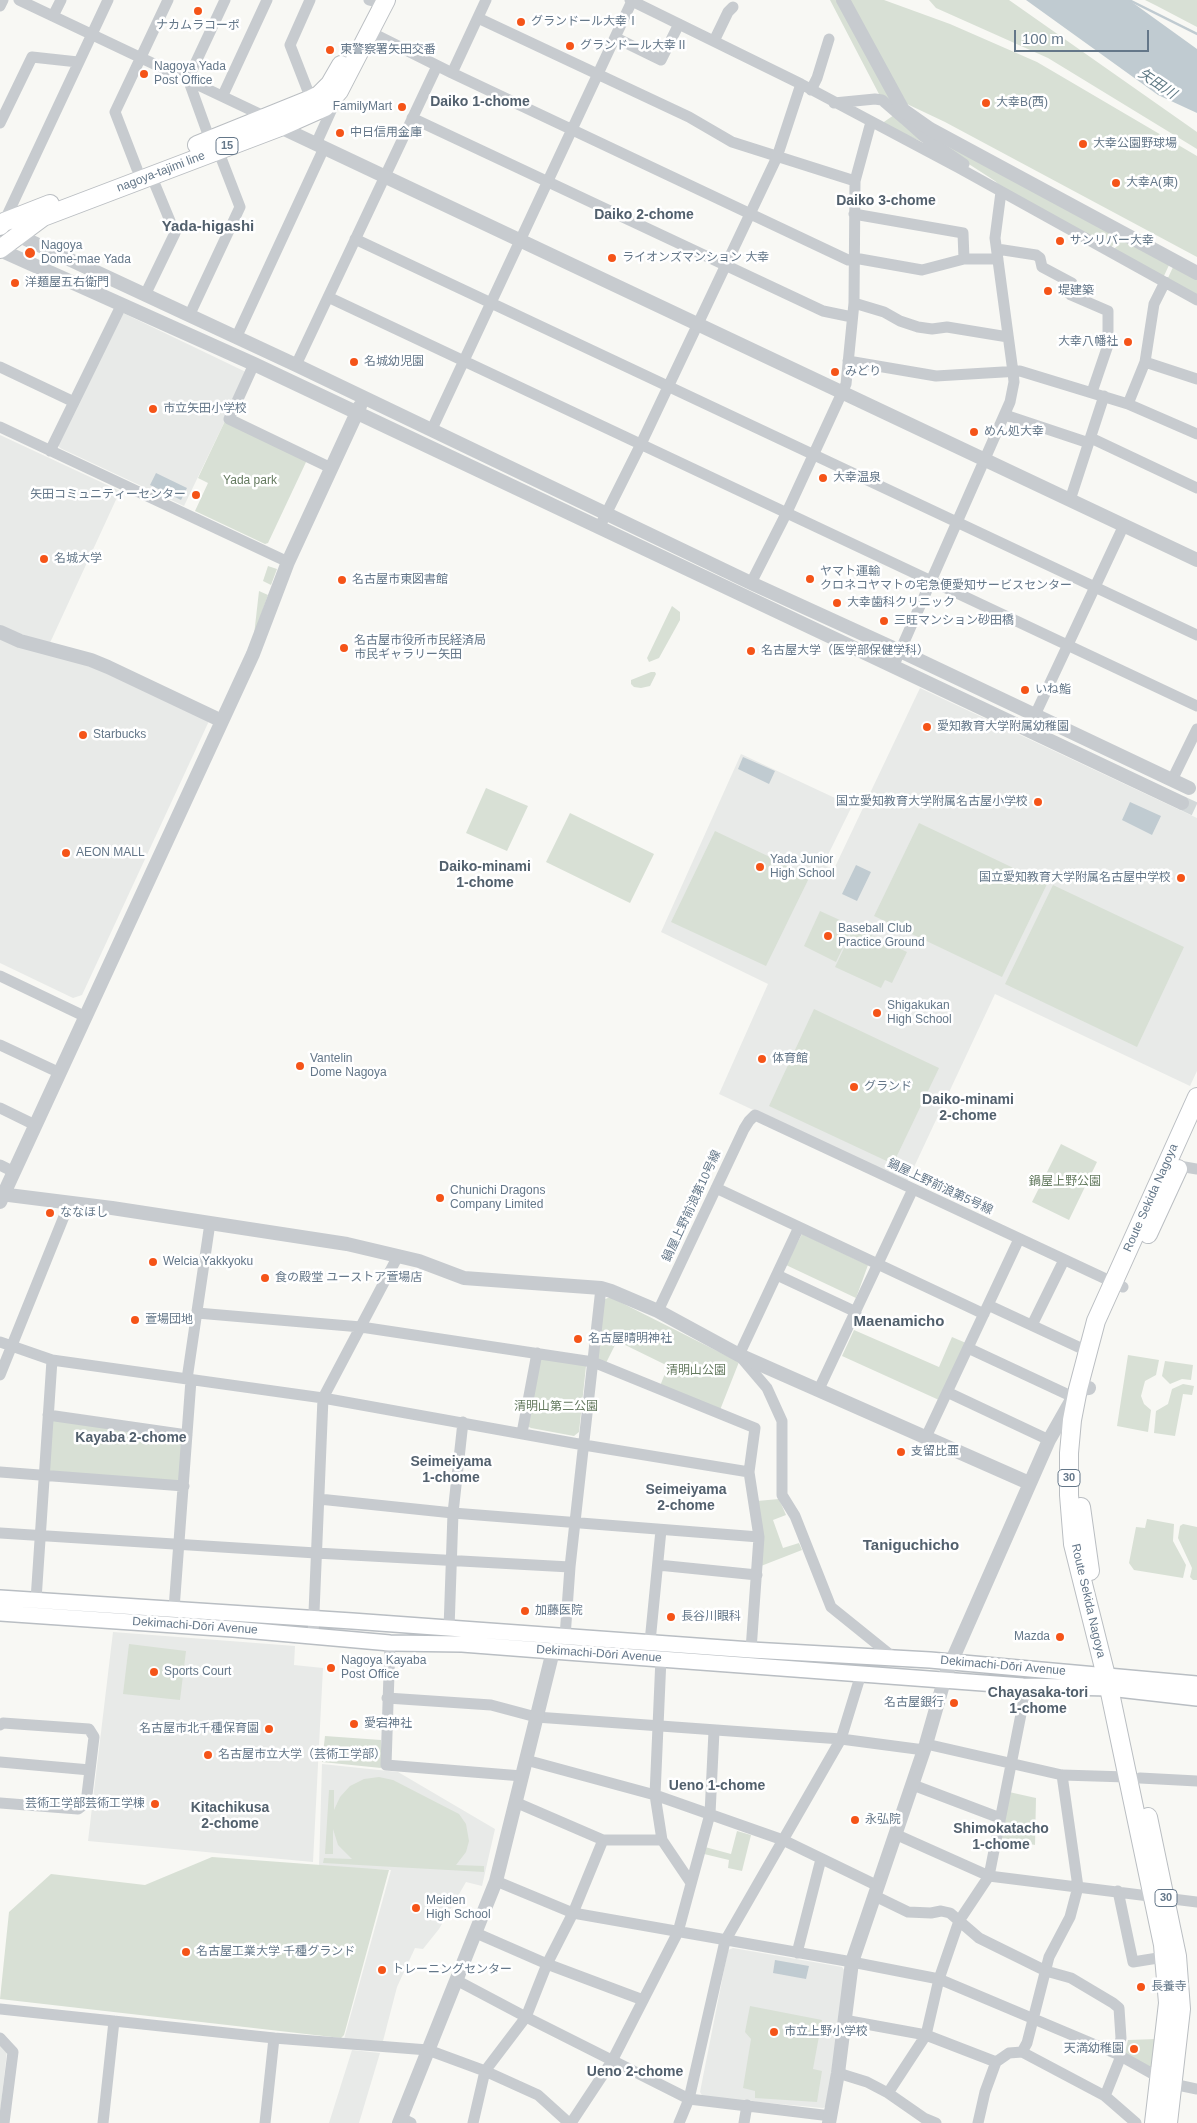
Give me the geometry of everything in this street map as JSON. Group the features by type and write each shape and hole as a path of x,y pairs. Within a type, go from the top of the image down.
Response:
{"main road":[{"name":"nagoya-tajimi line","path":"274,122 319,95 330,84 375,0"},
{"name":"nagoya-tajimi line","path":"1,223 144,172 274,122 325,107 342,86 370,32 375,0"},
{"name":"nagoya-tajimi line","path":"0,250 17,235 43,217 144,172"},
{"path":"1,223 17,235"},
{"name":"Route Sekida Nagoya","path":"1080,1391 1100,1348 1118,1285 1197,1097"},
{"name":"Route Sekida Nagoya","path":"1154,2123 1167,2081 1181,2009 1177,1956 1160,1897 1133,1778 1090,1572 1080,1500 1082,1424 1080,1391 1087,1351 1096,1321 1118,1285 1197,1127"},
{"name":"Dekimachi-Dōri Avenue","path":"0,1598 751,1650 952,1661 1113,1682 1197,1698"},
{"name":"Dekimachi-Dōri Avenue","path":"0,1612 390,1643 462,1644 553,1650 1024,1686 1113,1682 1197,1684"},
{"name":"Route Sekida Nagoya","path":"1160,1897 1168,2003 1168,2123"}],"street":[{"path":"0,6 3,0"},
{"path":"19,0 223,95 320,146 1197,560"},
{"path":"53,16 61,0"},
{"path":"1,223 108,0"},
{"path":"145,295 175,233 115,112 168,0"},
{"path":"189,316 240,207 188,79 225,0"},
{"path":"223,95 267,0"},
{"path":"310,0 290,44 312,99"},
{"path":"452,73 486,0"},
{"path":"843,0 904,114 923,136 993,182 1002,192"},
{"path":"432,429 616,38 631,1 806,87 1002,192 1197,300"},
{"path":"714,41 728,12 733,7"},
{"path":"478,18 598,76 689,117 732,142 855,181"},
{"path":"616,38 661,60 679,24"},
{"path":"370,32 437,66 848,260 860,259 922,270 964,259 997,254 1036,255 1040,258 1042,267 1072,283 1068,292 1071,295 1108,311 1108,345 1092,392"},
{"path":"599,528 642,444 777,156 806,87 817,78 829,39"},
{"path":"0,123 32,57 78,62"},
{"path":"296,365 437,66"},
{"path":"236,338 320,146 342,86"},
{"path":"834,103 882,100 930,129 1197,272"},
{"path":"412,118 823,311 852,317"},
{"path":"751,583 787,512 846,384 854,303 855,181 870,122"},
{"path":"893,667 1005,414 1012,391 1013,372 995,238 1002,192"},
{"path":"854,214 963,233 964,259"},
{"path":"17,235 365,397 751,583 900,651 1189,788"},
{"path":"355,239 1197,635"},
{"path":"0,250 254,364 356,414 1182,803"},
{"path":"1128,404 1145,362 1154,304 1165,282"},
{"path":"328,297 1197,706"},
{"path":"854,303 884,312 900,321 918,327 970,329 1008,337"},
{"path":"50,451 122,304"},
{"path":"848,361 936,376 1020,371 1128,404 1197,434"},
{"path":"1145,362 1197,379"},
{"path":"254,364 229,419 331,468"},
{"path":"0,367 74,402"},
{"path":"1070,500 1104,396"},
{"path":"365,397 288,562 254,654 1,1197 210,1223 347,1244 419,1261 464,1278 601,1288 658,1311 739,1354 1029,1483"},
{"path":"1005,414 1086,442 1093,439 1197,488"},
{"path":"0,427 288,562"},
{"path":"1035,715 1124,525"},
{"path":"0,632 20,641 91,660 222,721"},
{"path":"1172,780 1197,729"},
{"path":"0,976 86,1017"},
{"path":"0,1045 60,1073"},
{"path":"0,1108 36,1125"},
{"name":"鍋屋上野前浪第5号線","path":"755,1116 1118,1285"},
{"name":"鍋屋上野前浪第10号線","path":"658,1311 744,1129 749,1120 755,1116"},
{"path":"0,1165 14,1172"},
{"path":"1179,1166 1197,1169"},
{"path":"716,1188 878,1264 986,1310 1032,1325 1087,1351"},
{"path":"819,1389 914,1189"},
{"path":"0,1375 69,1204"},
{"path":"174,1609 184,1486 189,1380 210,1223"},
{"path":"739,1354 799,1227"},
{"path":"926,1437 1019,1239"},
{"path":"313,1636 323,1398 398,1256"},
{"path":"1032,1325 1064,1260"},
{"path":"777,1275 856,1312"},
{"path":"404,2121 428,2050 458,1981 496,1881 553,1650 565,1637 570,1567 601,1288"},
{"path":"197,1313 361,1327 593,1362 755,1428 749,1472 759,1537 751,1650"},
{"path":"0,1342 52,1360 323,1398 584,1445 749,1472"},
{"path":"458,1981 526,2018 689,2099 830,2119 838,2073 852,1962 913,1785 944,1680 1049,1440 1080,1391 968,1348"},
{"path":"522,1433 537,1353"},
{"path":"739,1354 767,1388 782,1421 782,1495 795,1516 832,1607 893,1657"},
{"path":"36,1600 52,1360"},
{"path":"947,1392 1049,1440"},
{"path":"48,1415 187,1435"},
{"path":"449,1629 453,1513 463,1422"},
{"path":"0,1472 184,1486"},
{"path":"319,1499 453,1513 759,1537"},
{"path":"650,1642 661,1530"},
{"path":"0,1532 316,1553 570,1567"},
{"path":"658,1564 756,1576"},
{"path":"390,1643 386,1765 522,1776"},
{"path":"661,1658 655,1794 662,1840 691,1883"},
{"path":"679,2123 689,2099 725,1941 841,1739 861,1674"},
{"path":"888,2093 926,2035 939,1979 959,1921 989,1876 1024,1699 1024,1686"},
{"path":"387,1698 491,1706 536,1717 841,1739 925,1747 1062,1775 1197,1781"},
{"path":"0,1724 90,1729 94,1737 86,1803 78,1809 0,1803"},
{"path":"0,2009 274,2038 428,2050 485,2071 538,2095 570,2123 612,2061 678,1932 710,1814 714,1730"},
{"path":"526,1760 655,1794 783,1840 877,1891 908,1912 931,1913 941,1910 950,1913 979,1938 1046,1970 1071,1978 1119,2008 1121,2038 1119,2055 1105,2096"},
{"path":"0,1762 90,1770"},
{"path":"1022,2052 1034,2020 1048,1956 1070,1917 1078,1887 1062,1775"},
{"path":"913,1785 1000,1818"},
{"path":"515,1802 603,1840 662,1840"},
{"path":"896,1834 989,1876 1197,1902"},
{"path":"473,2123 485,2071 526,2018 547,1964 572,1913 603,1840"},
{"path":"797,1953 821,1859"},
{"path":"496,1881 572,1913 939,1979 1119,2055 1167,2081 1197,2089"},
{"path":"1118,1891 1133,1962 1164,1957"},
{"path":"476,1933 547,1964 643,2000"},
{"path":"844,2020 926,2035 996,2062"},
{"path":"103,2123 114,2021"},
{"path":"0,2038 13,2052 4,2123"},
{"path":"265,2123 274,2038"},
{"path":"978,2123 984,2092 996,2062 1009,2053 1022,2052 1105,2096 1130,2121"},
{"path":"838,2073 867,2082 888,2093 924,2118 936,2123"},
{"path":"744,2123 746,2106"}],"shaded area":[{"name":"市立矢田小学校","path":"123,313 248,373 184,506 60,448 58,445"},
{"name":"名城大学","path":"0,435 120,491 49,645 0,626"},
{"path":"0,637 100,669 209,721 82,995 73,998 0,963"},
{"name":"国立愛知教育大学附属名古屋小学校","path":"920,688 1197,818 1197,1071 1190,1086 995,994 907,1182 719,1094 768,984 661,932 741,754 852,806 824,863 826,866 834,869"},
{"name":"名古屋市立大学（芸術工学部）","path":"113,1632 295,1646 294,1665 323,1668 313,1862 88,1841"},
{"name":"Meiden High School","path":"322,1764 398,1772 495,1829 482,1886 466,1882 439,1929 423,1949 415,1948 397,1987 383,2041 344,2039 391,1870 319,1867"},
{"name":"市立上野小学校","path":"733,1948 842,1967 845,1971 827,2106 823,2108 703,2097 700,2092 728,1950"},
{"path":"0,2044 7,2051 0,2114"},
{"path":"352,2050 380,2053 359,2123 329,2123"}],"green space":[{"path":"830,0 838,0 899,110 880,96"},
{"name":"大幸公園野球場","path":"849,0 884,0 950,24 1037,62 1197,156 1197,257 945,122 907,104"},
{"path":"929,0 1009,0 1197,132 1197,149 1048,58 936,8"},
{"path":"1145,0 1197,0 1197,27 1157,6"},
{"path":"894,115 941,150 881,124"},
{"path":"911,122 1119,235 1111,248 1006,192 995,181 961,159"},
{"path":"1122,237 1170,263 1163,278 1114,250"},
{"path":"1174,265 1197,277 1197,297 1167,280"},
{"name":"Yada park","path":"225,421 307,460 268,543 265,544 195,511 208,483 198,478"},
{"path":"268,566 277,569 271,585 263,581"},
{"path":"259,591 268,595 254,635"},
{"path":"672,606 680,612 680,620 659,658 649,662 647,658"},
{"path":"651,672 656,674 650,686 641,688 634,687 631,684 631,680"},
{"path":"486,788 528,806 507,851 466,833"},
{"path":"570,813 654,854 630,903 546,862"},
{"path":"919,823 1047,884 1002,977 874,916"},
{"path":"715,831 810,876 766,966 671,922"},
{"path":"1053,885 1184,947 1137,1047 1005,984"},
{"name":"Baseball Club Practice Ground","path":"820,911 853,926 836,962 804,946"},
{"path":"854,927 907,952 892,983 885,980 881,988 835,967"},
{"name":"グランド","path":"814,1009 939,1068 893,1164 769,1106"},
{"name":"鍋屋上野公園","path":"1061,1144 1097,1162 1069,1220 1032,1202"},
{"path":"802,1234 868,1265 856,1298 786,1265"},
{"name":"清明山公園","path":"610,1297 739,1362 720,1410 660,1386 668,1366 617,1341 606,1363 597,1358 603,1300"},
{"path":"854,1330 939,1367 952,1337 966,1343 939,1400 842,1356"},
{"path":"1128,1355 1159,1360 1156,1375 1145,1381 1141,1396 1144,1404 1151,1410 1148,1432 1117,1426"},
{"name":"清明山第二公園","path":"544,1357 586,1366 579,1432 574,1436 527,1426 540,1360"},
{"path":"1165,1361 1193,1365 1191,1380 1182,1379 1170,1384 1162,1376"},
{"path":"1183,1384 1194,1386 1192,1395 1183,1394 1175,1436 1154,1433 1156,1411 1168,1404 1172,1389"},
{"path":"55,1419 179,1437 183,1441 179,1481 51,1472 48,1469 52,1421"},
{"path":"779,1499 786,1515 773,1520 783,1548 799,1543 802,1550 761,1566 757,1501"},
{"path":"1147,1519 1174,1524 1173,1541 1186,1565 1183,1578 1134,1570 1129,1563 1136,1527 1145,1528"},
{"path":"1183,1524 1197,1527 1197,1580 1193,1580 1190,1577 1192,1568 1178,1538 1180,1526"},
{"name":"Sports Court","path":"129,1644 186,1651 180,1700 123,1694"},
{"path":"325,1736 381,1740 381,1768 322,1762"},
{"path":"379,1777 393,1780 459,1814 466,1824 469,1841 466,1852 456,1865 484,1866 484,1872 323,1863 324,1858 352,1859 338,1845 333,1829 333,1854 325,1854 329,1790 334,1790 334,1810 340,1797 350,1786 364,1779"},
{"path":"1009,1792 1036,1798 1035,1845 1001,1838"},
{"path":"737,1831 751,1835 742,1871 728,1868 729,1860 704,1854 705,1847 731,1854"},
{"name":"名古屋工業大学 千種グランド","path":"212,1857 389,1870 344,2035 341,2038 0,1999 9,1912 51,1874 145,1885"},
{"path":"750,2006 822,2020 813,2069 822,2071 817,2102 755,2098 755,2091 743,2088 751,2039 745,2032"},
{"path":"1157,2039 1153,2071 1126,2059 1125,2052 1128,2040"}],"water":[{"name":"矢田川","path":"1026,0 1129,0 1197,49 1197,113 1158,95"},
{"path":"156,473 187,488 181,500 150,485"},
{"path":"743,757 775,771 769,784 738,769"},
{"path":"1130,802 1161,816 1152,835 1122,820"},
{"path":"856,865 871,872 857,901 842,894"},
{"path":"775,1960 809,1966 806,1979 773,1973"}],"waterway":[{"path":"1129,0 1197,34"}],"tunnel":[{"path":"1182,803 1197,810"}],"place":[{"name":"ナカムラコーポ","path":"198,11"},
{"name":"グランドール大幸Ⅰ","path":"521,22"},
{"name":"グランドール大幸Ⅱ","path":"570,46"},
{"name":"東警察署矢田交番","path":"330,50"},
{"name":"Nagoya Yada Post Office","path":"144,74"},
{"name":"大幸B(西)","path":"986,103"},
{"name":"FamilyMart","path":"402,107"},
{"name":"中日信用金庫","path":"340,133"},
{"name":"大幸公園野球場","path":"1083,144"},
{"name":"大幸A(東)","path":"1116,183"},
{"name":"サンリバー大幸","path":"1060,241"},
{"name":"Nagoya Dome-mae Yada","path":"30,253"},
{"name":"ライオンズマンション 大幸","path":"612,258"},
{"name":"洋麺屋五右衛門","path":"15,283"},
{"name":"堤建築","path":"1048,291"},
{"name":"大幸八幡社","path":"1128,342"},
{"name":"名城幼児園","path":"354,362"},
{"name":"みどり","path":"835,372"},
{"name":"市立矢田小学校","path":"153,409"},
{"name":"めん処大幸","path":"974,432"},
{"name":"大幸温泉","path":"823,478"},
{"name":"矢田コミュニティーセンター","path":"196,495"},
{"name":"名城大学","path":"44,559"},
{"name":"ヤマト運輸 クロネコヤマトの宅急便愛知サービスセンター","path":"810,579"},
{"name":"名古屋市東図書館","path":"342,580"},
{"name":"大幸歯科クリニック","path":"837,603"},
{"name":"三旺マンション砂田橋","path":"884,621"},
{"name":"名古屋市役所市民経済局 市民ギャラリー矢田","path":"344,648"},
{"name":"名古屋大学（医学部保健学科）","path":"751,651"},
{"name":"いね鮨","path":"1025,690"},
{"name":"愛知教育大学附属幼稚園","path":"927,727"},
{"name":"Starbucks","path":"83,735"},
{"name":"国立愛知教育大学附属名古屋小学校","path":"1038,802"},
{"name":"AEON MALL","path":"66,853"},
{"name":"Yada Junior High School","path":"760,867"},
{"name":"国立愛知教育大学附属名古屋中学校","path":"1181,878"},
{"name":"Baseball Club Practice Ground","path":"828,936"},
{"name":"Shigakukan High School","path":"877,1013"},
{"name":"体育館","path":"762,1059"},
{"name":"Vantelin Dome Nagoya","path":"300,1066"},
{"name":"グランド","path":"854,1087"},
{"name":"Chunichi Dragons Company Limited","path":"440,1198"},
{"name":"ななほし","path":"50,1213"},
{"name":"Welcia Yakkyoku","path":"153,1262"},
{"name":"食の殿堂 ユーストア萱場店","path":"265,1278"},
{"name":"萱場団地","path":"135,1320"},
{"name":"名古屋晴明神社","path":"578,1339"},
{"name":"支留比亜","path":"901,1452"},
{"name":"加藤医院","path":"525,1611"},
{"name":"長谷川眼科","path":"671,1617"},
{"name":"Mazda","path":"1060,1637"},
{"name":"Nagoya Kayaba Post Office","path":"331,1668"},
{"name":"Sports Court","path":"154,1672"},
{"name":"名古屋銀行","path":"954,1703"},
{"name":"愛宕神社","path":"354,1724"},
{"name":"名古屋市北千種保育園","path":"269,1729"},
{"name":"名古屋市立大学（芸術工学部）","path":"208,1755"},
{"name":"芸術工学部芸術工学棟","path":"155,1804"},
{"name":"永弘院","path":"855,1820"},
{"name":"Meiden High School","path":"416,1908"},
{"name":"名古屋工業大学 千種グランド","path":"186,1952"},
{"name":"トレーニングセンター","path":"382,1970"},
{"name":"長養寺","path":"1141,1987"},
{"name":"市立上野小学校","path":"774,2032"},
{"name":"天満幼稚園","path":"1134,2049"}],"district":[{"name":"Daiko 1-chome","path":"480,102"},
{"name":"Daiko 3-chome","path":"886,201"},
{"name":"Daiko 2-chome","path":"644,215"},
{"name":"Yada-higashi","path":"208,227"},
{"name":"Daiko-minami 1-chome","path":"485,876"},
{"name":"Daiko-minami 2-chome","path":"968,1108"},
{"name":"Maenamicho","path":"899,1322"},
{"name":"Kayaba 2-chome","path":"131,1438"},
{"name":"Seimeiyama 1-chome","path":"451,1470"},
{"name":"Seimeiyama 2-chome","path":"686,1498"},
{"name":"Taniguchicho","path":"911,1546"},
{"name":"Chayasaka-tori 1-chome","path":"1038,1702"},
{"name":"Ueno 1-chome","path":"717,1786"},
{"name":"Kitachikusa 2-chome","path":"230,1816"},
{"name":"Shimokatacho 1-chome","path":"1001,1838"},
{"name":"Ueno 2-chome","path":"635,2072"}]}
